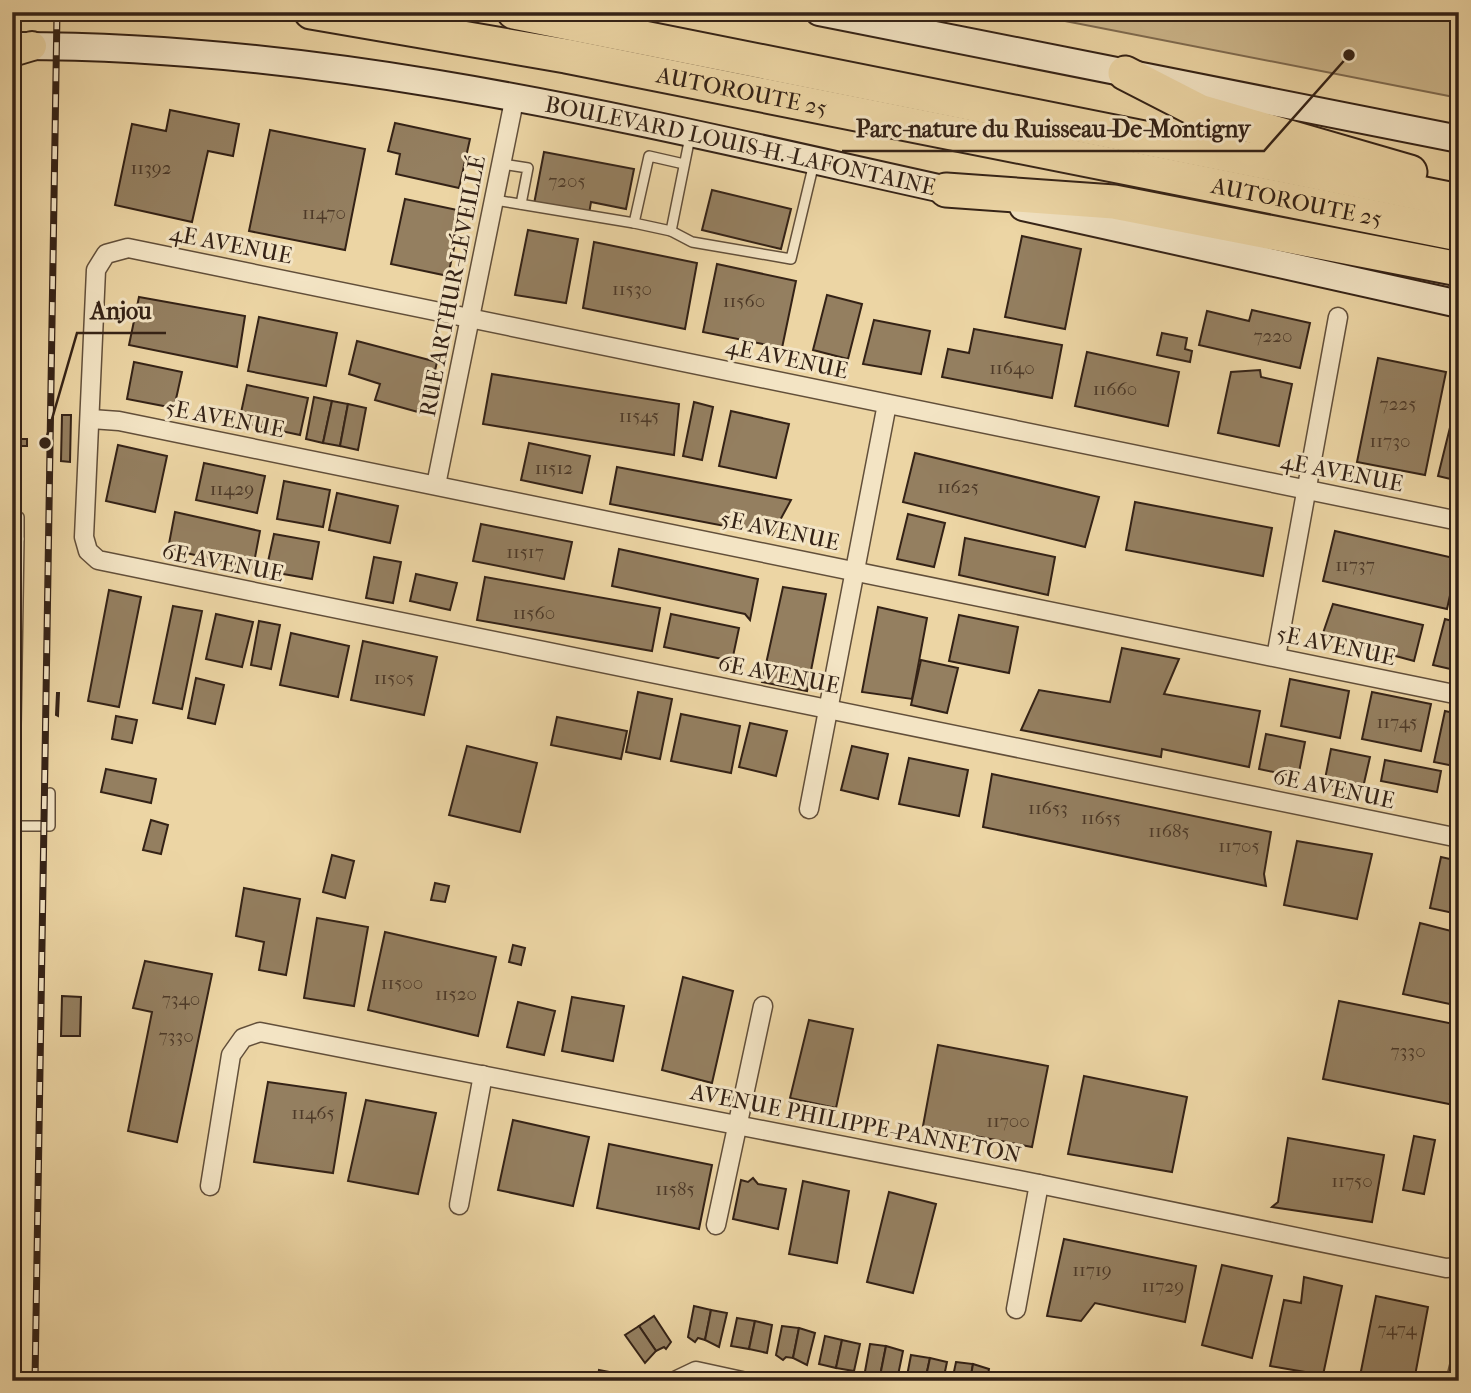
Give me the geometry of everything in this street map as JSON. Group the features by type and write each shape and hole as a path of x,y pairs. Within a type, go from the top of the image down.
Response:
{"highway":[{"name":"AUTOROUTE 25","path":"311,12 566,56 1459,234"},
{"name":"AUTOROUTE 25","path":"514,12 1459,201"},
{"path":"1125,74 1199,111 1334,148 1459,188"},
{"path":"946,190 1114,202 1459,269"}],"main road":[{"path":"819,12 1459,139"},
{"name":"BOULEVARD LOUIS-H.-LAFONTAINE","path":"19,48 239,55 366,70 515,96 1459,304"}],"street":[{"name":"RUE ARTHUR-LÉVEILLÉ","path":"436,485 515,96"},
{"name":"4E AVENUE","path":"91,419 96,275 106,254 128,248 1459,521"},
{"path":"1276,657 1338,317"},
{"path":"808,809 887,404"},
{"name":"5E AVENUE","path":"91,419 119,421 1459,695"},
{"name":"6E AVENUE","path":"91,419 84,537 91,554 117,565 1459,838"},
{"path":"716,1225 763,1006"},
{"name":"AVENUE PHILIPPE-PANNETON","path":"210,1185 231,1055 243,1038 260,1032 1039,1184 1446,1268 1459,1267"},
{"path":"458,1205 483,1075"},
{"path":"1016,1308 1039,1184"},
{"path":"675,1381 696,1371 742,1381"}],"lane":[{"path":"671,231 691,134"},
{"path":"634,223 649,156 684,164"},
{"path":"495,200 634,223 671,231 692,242 790,259 814,161"},
{"path":"502,164 528,168 521,204"},
{"path":"14,849 16,539 19,517"},
{"path":"15,826 50,826 50,793"},
{"path":"1451,1381 1459,1348"}],"shaded area":[{"path":"1019,12 1459,12 1459,98"}],"building":[{"path":"170,110 239,124 233,156 208,151 192,222 115,205 132,124 166,131"},
{"path":"395,123 470,139 459,188 396,174 400,154 388,151"},
{"path":"270,130 365,149 345,250 249,231"},
{"path":"544,152 634,169 626,209 591,202 589,214 534,204"},
{"path":"712,190 791,209 781,249 702,230"},
{"path":"405,199 462,211 448,276 391,264"},
{"path":"528,230 578,239 566,303 515,295"},
{"path":"1022,236 1081,249 1065,329 1005,317"},
{"path":"594,242 697,263 685,329 583,308"},
{"path":"717,264 796,281 782,348 703,332"},
{"path":"827,295 862,304 848,359 813,350"},
{"path":"139,297 245,316 237,367 129,345"},
{"path":"1252,310 1310,323 1300,368 1199,345 1207,311 1249,321"},
{"path":"259,317 337,333 326,386 248,371"},
{"path":"874,320 930,331 921,374 863,364"},
{"path":"974,329 1062,345 1052,398 942,377 948,349 969,353"},
{"path":"1162,333 1187,338 1185,349 1192,351 1190,362 1157,355"},
{"path":"357,341 437,362 425,414 375,400 380,384 349,374"},
{"path":"1087,352 1179,372 1168,426 1075,406"},
{"path":"1378,358 1446,372 1425,475 1357,462"},
{"path":"134,362 182,372 174,408 127,399"},
{"path":"1260,370 1261,377 1292,384 1279,446 1218,433 1231,372"},
{"path":"492,374 679,404 674,455 483,424"},
{"path":"247,385 308,398 300,435 239,422"},
{"path":"1459,391 1459,481 1438,476"},
{"path":"314,397 332,401 323,443 306,439"},
{"path":"332,401 348,404 340,446 323,443"},
{"path":"694,402 713,407 702,460 683,456"},
{"path":"348,404 366,408 358,450 340,446"},
{"path":"731,411 789,424 776,478 719,466"},
{"path":"62,415 71,415 70,462 61,461"},
{"path":"12,439 27,439 27,446 12,446"},
{"path":"529,443 590,456 582,493 521,480"},
{"path":"118,445 167,456 155,512 106,501"},
{"path":"915,453 1099,497 1085,547 903,502"},
{"path":"204,463 265,476 257,513 196,500"},
{"path":"617,467 791,500 772,535 610,504"},
{"path":"284,481 330,490 323,527 277,519"},
{"path":"337,493 398,506 390,543 329,530"},
{"path":"1135,502 1272,528 1263,576 1126,550"},
{"path":"175,512 260,531 253,568 168,549"},
{"path":"908,514 945,523 934,567 897,559"},
{"path":"481,524 572,542 564,579 473,561"},
{"path":"1335,531 1458,559 1447,609 1323,581"},
{"path":"274,534 319,542 312,579 266,571"},
{"path":"965,538 1055,557 1048,595 959,575"},
{"path":"619,549 758,579 750,620 745,614 612,586"},
{"path":"374,557 401,562 393,603 366,598"},
{"path":"416,574 457,583 450,610 410,601"},
{"path":"485,577 660,608 652,651 477,620"},
{"path":"783,587 826,594 807,691 762,682"},
{"path":"109,590 141,597 119,707 88,701"},
{"path":"1333,604 1423,625 1414,661 1322,636"},
{"path":"173,606 202,611 182,709 153,703"},
{"path":"878,607 927,618 912,699 862,692"},
{"path":"216,614 253,622 242,667 206,659"},
{"path":"671,614 739,628 732,661 664,647"},
{"path":"959,615 1018,627 1009,673 949,661"},
{"path":"1445,619 1459,623 1459,671 1433,665"},
{"path":"259,621 280,625 271,669 251,665"},
{"path":"291,633 349,646 338,697 280,685"},
{"path":"363,641 437,657 424,715 351,700"},
{"path":"1122,648 1179,659 1164,694 1260,711 1249,767 1162,749 1161,757 1021,730 1039,690 1110,702"},
{"path":"921,660 958,668 947,713 911,705"},
{"path":"196,678 224,685 215,724 188,718"},
{"path":"1290,679 1349,691 1340,738 1281,726"},
{"path":"638,692 672,699 660,759 626,752"},
{"path":"1372,692 1431,704 1421,751 1362,739"},
{"path":"59,693 58,716 56,715"},
{"path":"1445,711 1459,714 1459,767 1434,762"},
{"path":"681,714 740,726 731,773 671,761"},
{"path":"116,716 137,720 132,743 112,739"},
{"path":"557,717 627,731 621,759 551,745"},
{"path":"750,723 787,731 776,776 739,767"},
{"path":"1266,734 1305,742 1298,777 1259,769"},
{"path":"467,746 537,763 520,832 449,815"},
{"path":"852,746 888,754 878,799 841,790"},
{"path":"1331,749 1370,757 1362,792 1324,784"},
{"path":"909,758 968,770 959,816 899,804"},
{"path":"1385,760 1441,771 1437,792 1381,781"},
{"path":"106,769 156,779 151,803 101,792"},
{"path":"992,774 1271,832 1264,874 1266,886 983,827"},
{"path":"151,820 168,825 161,854 143,850"},
{"path":"1297,841 1372,854 1357,919 1284,905"},
{"path":"332,855 354,861 345,898 323,892"},
{"path":"1441,857 1459,861 1458,914 1430,908"},
{"path":"435,883 449,886 445,902 431,900"},
{"path":"244,888 300,899 286,975 259,970 264,942 236,936"},
{"path":"317,918 368,927 354,1006 304,998"},
{"path":"1420,923 1459,933 1459,1006 1403,994"},
{"path":"385,932 496,957 478,1036 368,1010"},
{"path":"513,945 525,948 521,965 509,962"},
{"path":"145,961 212,974 177,1142 128,1131 152,1012 133,1008"},
{"path":"683,977 733,991 712,1083 662,1070"},
{"path":"62,996 81,997 80,1036 61,1036"},
{"path":"572,997 624,1006 613,1061 562,1051"},
{"path":"1339,1001 1459,1025 1459,1106 1323,1079"},
{"path":"518,1002 555,1011 544,1055 507,1047"},
{"path":"809,1020 853,1029 836,1108 790,1098"},
{"path":"938,1045 1048,1066 1032,1147 923,1126"},
{"path":"1084,1076 1187,1097 1172,1172 1068,1154"},
{"path":"268,1082 346,1093 333,1173 254,1162"},
{"path":"366,1100 436,1113 418,1194 348,1181"},
{"path":"513,1120 589,1137 573,1206 498,1190"},
{"path":"1414,1136 1435,1140 1424,1194 1403,1190"},
{"path":"1288,1138 1384,1155 1372,1222 1272,1207 1278,1202"},
{"path":"609,1144 712,1165 699,1229 597,1208"},
{"path":"753,1178 758,1184 786,1189 778,1229 733,1219 741,1180 748,1182"},
{"path":"803,1181 849,1191 837,1263 789,1254"},
{"path":"889,1192 936,1204 913,1293 867,1282"},
{"path":"1064,1239 1196,1266 1185,1322 1095,1303 1081,1321 1047,1316"},
{"path":"1222,1265 1272,1276 1252,1358 1202,1345"},
{"path":"1304,1277 1342,1286 1323,1375 1270,1366 1284,1300 1301,1303"},
{"path":"1376,1296 1428,1307 1414,1381 1359,1381"},
{"path":"694,1306 711,1310 705,1340 698,1338 695,1342 688,1337"},
{"path":"711,1310 727,1313 719,1347 705,1340"},
{"path":"654,1316 671,1342 666,1349 664,1347 656,1351 639,1326"},
{"path":"737,1318 755,1321 749,1349 731,1346"},
{"path":"755,1321 772,1325 767,1353 749,1349"},
{"path":"639,1326 656,1351 645,1363 625,1335"},
{"path":"782,1326 799,1328 793,1358 786,1357 783,1360 776,1355"},
{"path":"799,1328 815,1333 807,1365 793,1358"},
{"path":"825,1336 842,1340 836,1368 819,1364"},
{"path":"842,1340 860,1344 854,1371 836,1368"},
{"path":"870,1344 886,1346 880,1376 864,1377"},
{"path":"886,1346 903,1351 897,1380 880,1376"},
{"path":"911,1355 930,1358 925,1381 906,1381"},
{"path":"930,1358 947,1362 943,1381 925,1381"},
{"path":"956,1362 973,1364 970,1381 952,1381"},
{"path":"973,1364 989,1369 987,1381 970,1381"},
{"path":"599,1370 635,1377 634,1381 597,1381"},
{"path":"998,1373 1015,1375 1014,1381 996,1381"},
{"path":"1015,1375 1033,1380 1033,1381 1014,1381"}],"railway":[{"path":"35,1381 57,12"}],"place":[{"name":"Parc-nature du Ruisseau-De-Montigny","path":"1349,55"},
{"name":"Anjou","path":"45,443"}]}
